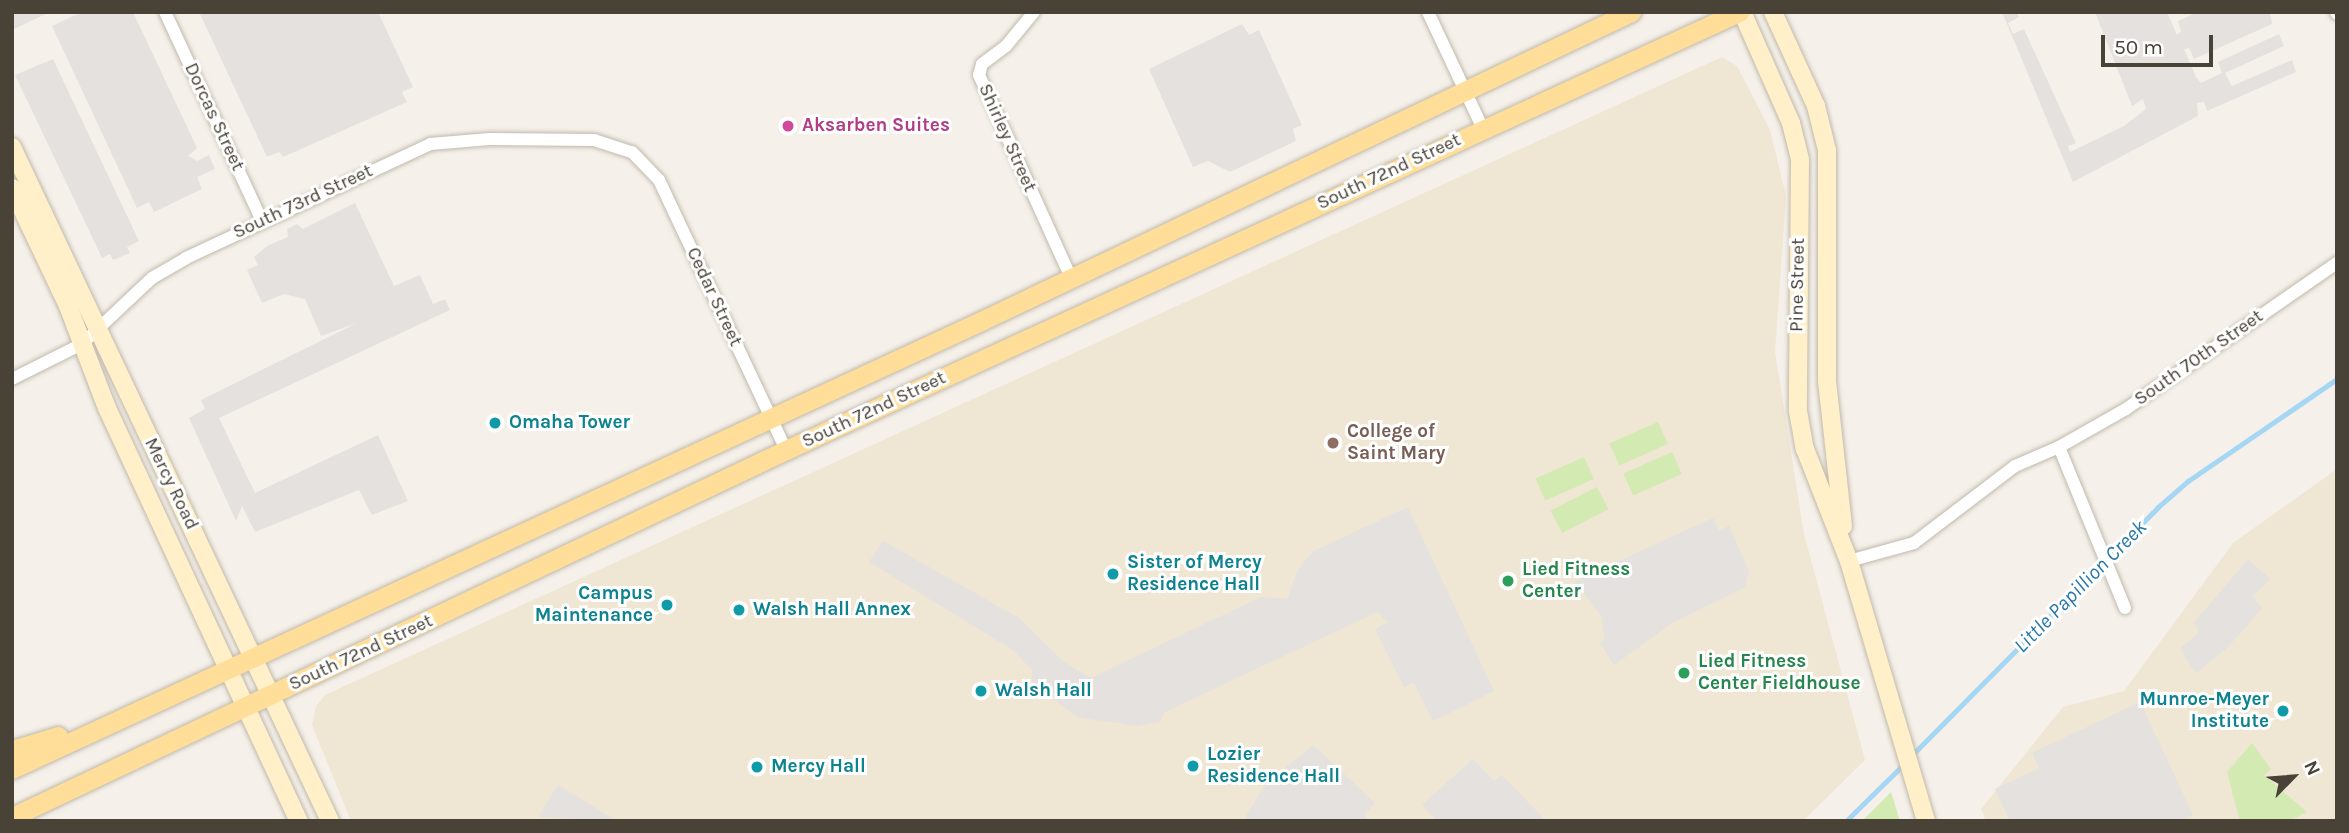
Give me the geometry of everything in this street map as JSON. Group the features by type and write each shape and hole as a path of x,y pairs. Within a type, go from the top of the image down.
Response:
{"main road":[{"name":"South 72nd Street","path":"12,769 1071,278 1631,12"},
{"name":"South 72nd Street","path":"12,817 786,450 1741,12"},
{"name":"Pine Street","path":"1741,12 1784,105 1798,149 1798,411 1805,449 1849,561 1926,821"},
{"name":"Pine Street","path":"1773,12 1816,106 1827,150 1828,408 1849,561"},
{"name":"Mercy Road","path":"12,147 330,821"},
{"name":"Mercy Road","path":"12,188 299,821"},
{"path":"12,750 123,716"}],"street":[{"name":"Dorcas Street","path":"165,12 262,221"},
{"name":"Shirley Street","path":"1034,12 1014,39 982,64 979,75 1071,278"},
{"path":"1428,12 1483,129"},
{"name":"South 73rd Street","path":"12,379 82,344 99,332 165,269 262,221 445,140 594,140 632,152"},
{"name":"Cedar Street","path":"632,152 659,180 786,450"},
{"name":"South 70th Street","path":"1849,561 1914,543 2015,466 2059,447 2126,409 2337,263"},
{"path":"2059,447 2125,608"}],"shaded area":[{"path":"50,12 12,30 12,14"},
{"path":"82,12 133,12 197,148 188,156 197,161 209,155 215,169 197,177 202,189 154,212 149,202 137,208 52,26"},
{"path":"199,12 378,12 413,87 402,92 407,102 283,157 279,152 267,157"},
{"path":"2002,12 2016,12 2019,17 2008,23 2013,34 2024,29 2076,143 2068,146 2070,152 2124,126 2146,109 2143,99 2132,106 2095,12 2167,12 2177,35 2181,31 2178,21 2198,12 2270,12 2272,24 2194,59 2189,48 2184,49 2196,77 2201,83 2222,73 2218,62 2279,34 2284,46 2225,73 2232,86 2292,60 2296,72 2207,111 2204,102 2197,103 2198,116 2073,182"},
{"path":"1242,24 1249,35 1259,30 1302,125 1293,129 1296,141 1230,172 1208,161 1193,167 1149,69"},
{"name":"College of Saint Mary","path":"1722,57 1737,66 1770,130 1786,196 1775,352 1804,534 1865,760 1803,821 351,821 312,725 316,706 325,695"},
{"path":"53,59 139,241 127,247 130,253 113,260 110,254 102,258 15,75"},
{"path":"355,203 394,286 420,275 433,304 445,299 450,310 219,418 255,493 378,435 408,501 372,515 359,490 255,532 242,506 236,521 189,418 205,409 201,400 357,323 321,336 305,299 284,294 262,303 247,270 258,265 254,257 267,246 288,237 287,229 297,224 303,229"},
{"path":"2337,469 2337,821 1986,821 1981,809 2063,707 2124,691 2233,543"},
{"path":"1408,507 1494,691 1433,721 1414,683 1404,687 1375,629 1388,622 1377,612 1165,712 1159,722 1137,726 1077,717 1032,683 1032,670 1013,650 869,562 883,541 1019,618 1064,662 1091,678 1261,597 1288,599 1296,573 1312,552"},
{"path":"1713,518 1719,531 1729,526 1749,571 1745,587 1672,623 1614,665 1600,643 1605,639 1601,616 1575,581"},
{"path":"2248,559 2270,579 2253,596 2262,608 2228,647 2196,673 2180,649 2199,632 2194,623"},
{"path":"2140,702 2193,815 2182,821 2010,821 1995,789 2039,768 2032,753"},
{"path":"1313,745 1375,803 1364,815 1370,821 1243,821 1266,784"},
{"path":"1473,759 1494,781 1502,775 1546,821 1437,821 1422,805"},
{"path":"558,785 617,821 538,817"}],"green space":[{"path":"1658,422 1668,444 1619,465 1610,444"},
{"path":"1672,452 1682,474 1633,495 1624,474"},
{"path":"1584,457 1594,479 1545,500 1536,479"},
{"path":"1597,487 1608,509 1562,533 1551,511"},
{"path":"2252,743 2271,769 2264,775 2307,812 2289,821 2240,821 2227,772"},
{"path":"1891,792 1900,821 1862,821"}],"waterway":[{"name":"Little Papillion Creek","path":"1912,755 2157,508 2188,481 2337,379"},
{"name":"Little Papillion Creek","path":"1846,821 1904,764"}],"place":[{"name":"Aksarben Suites","path":"788,126"},
{"name":"Omaha Tower","path":"495,423"},
{"name":"College of Saint Mary","path":"1333,443"},
{"name":"Sister of Mercy Residence Hall","path":"1113,574"},
{"name":"Lied Fitness Center","path":"1508,581"},
{"name":"Campus Maintenance","path":"667,605"},
{"name":"Walsh Hall Annex","path":"739,610"},
{"name":"Lied Fitness Center Fieldhouse","path":"1684,673"},
{"name":"Walsh Hall","path":"981,691"},
{"name":"Munroe-Meyer Institute","path":"2283,711"},
{"name":"Lozier Residence Hall","path":"1193,766"},
{"name":"Mercy Hall","path":"757,767"}]}
